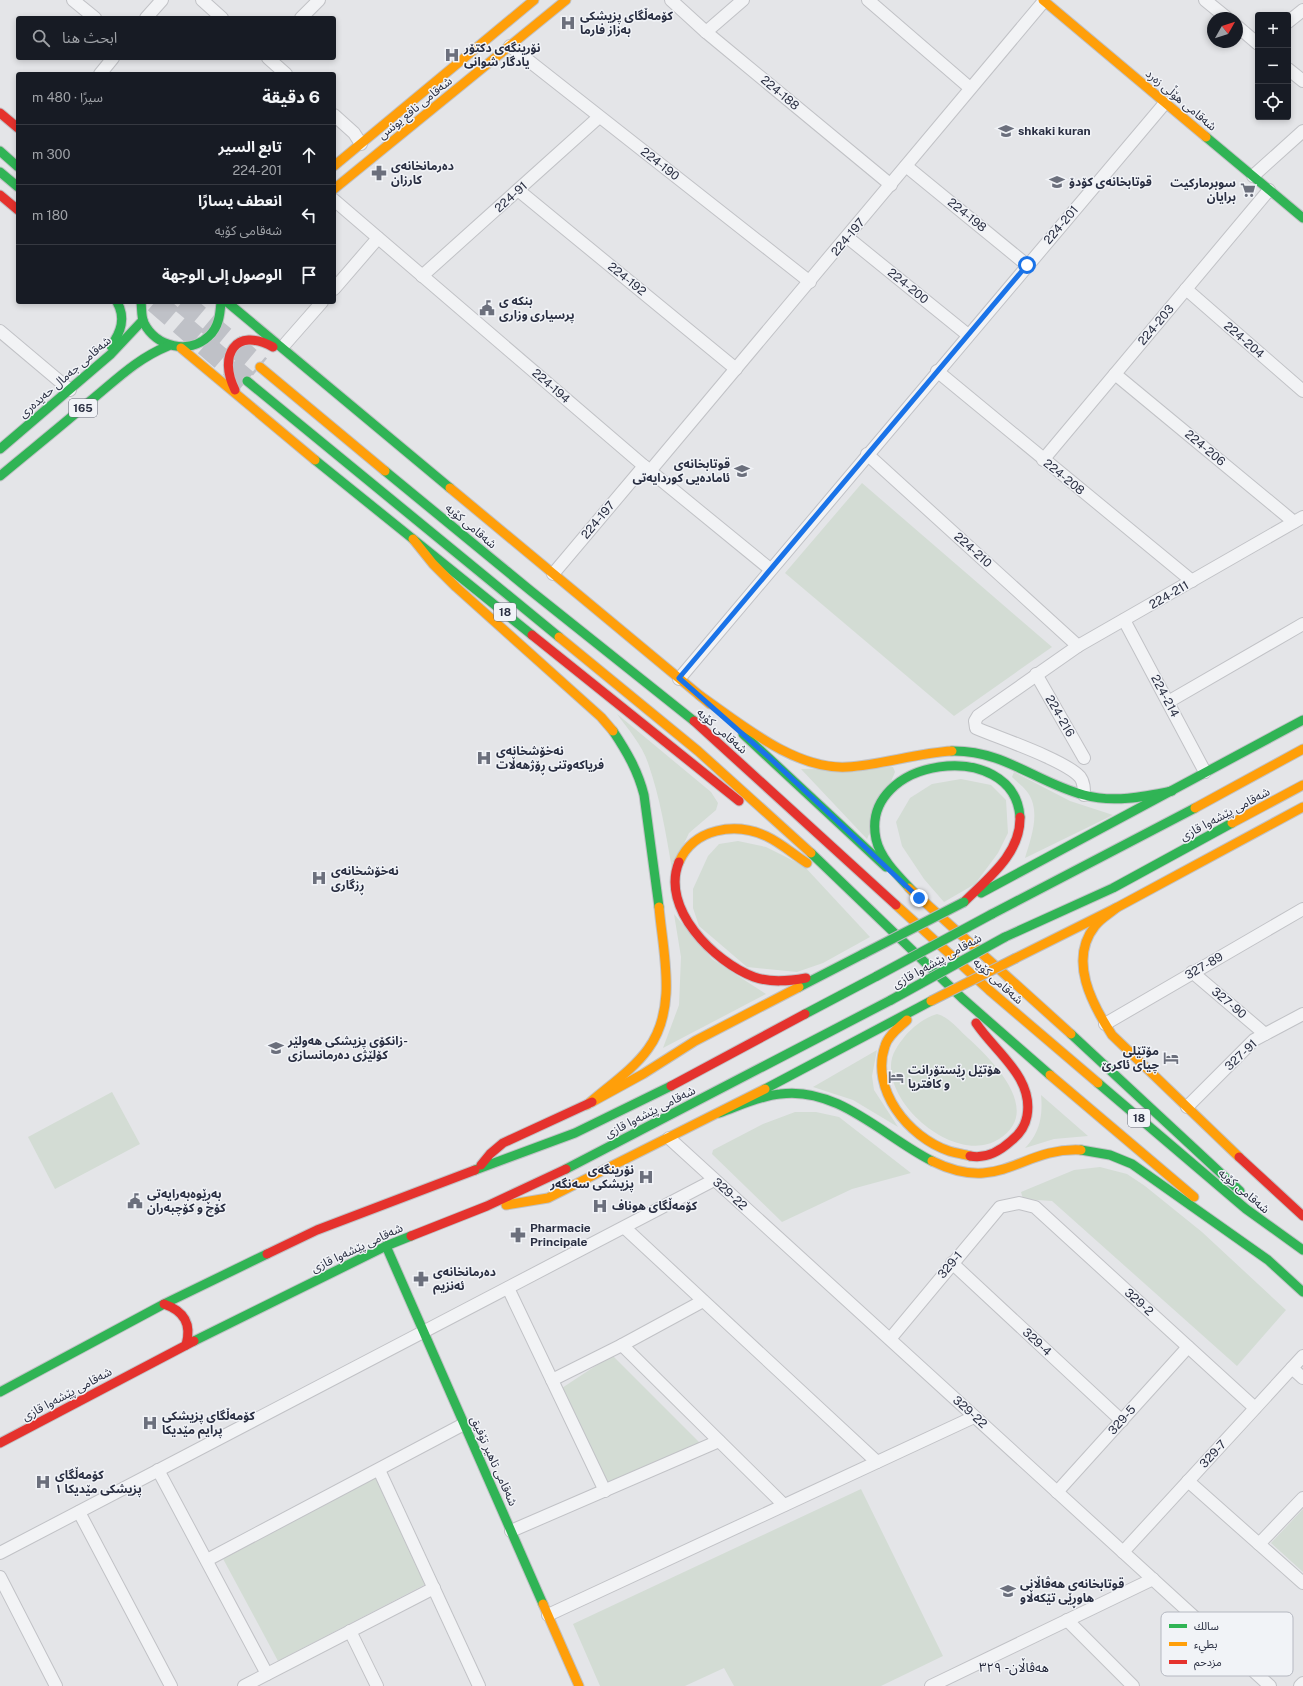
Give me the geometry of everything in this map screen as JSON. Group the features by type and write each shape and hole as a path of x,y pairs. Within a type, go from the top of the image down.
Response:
{"main road":[{"name":"شەقامی نافع یونس","path":"336,164 534,0"},
{"name":"شەقامی نافع یونس","path":"336,187 566,0"},
{"name":"شەقامی هۆڵی زەرد","path":"1043,1 1303,218"},
{"path":"0,113 16,126"},
{"path":"0,151 16,165"},
{"path":"0,172 16,185"},
{"path":"0,195 16,208"},
{"path":"95,367 121,330 123,316 118,304"},
{"path":"141,304 142,317"},
{"path":"131,306 142,317 152,336 168,346 181,348 194,346 211,334 220,316 221,304"},
{"name":"شەقامی کۆیە","path":"229,304 699,695 771,759 919,898"},
{"path":"246,306 286,343 292,356"},
{"name":"شەقامی جەمال حەیدەری","path":"2,444 70,390 115,349 142,317"},
{"path":"238,394 231,384 226,369 228,358 237,344 248,339 261,339 284,354 292,356"},
{"name":"165","path":"0,476 91,401 133,363 145,355 168,346"},
{"name":"18","path":"181,348 206,367 347,487 677,752 832,872"},
{"path":"180,358 206,367"},
{"path":"91,401 148,365 162,359"},
{"name":"شەقامی کۆیە","path":"260,367 531,591 702,728 896,903 989,990 1240,1204 1269,1227 1303,1250"},
{"path":"247,380 698,750 861,900"},
{"path":"413,539 433,564 456,587 601,717 611,728 628,753 640,780 656,873 667,978 666,1003 656,1034 648,1049 637,1062 587,1106"},
{"path":"699,695 781,749 806,761 821,766 853,768 931,752 969,751 994,756 1016,764 1060,786 1084,795 1105,798 1126,798 1172,791"},
{"path":"476,1171 490,1154 503,1143 587,1106 643,1074 695,1041 964,902 1303,720"},
{"name":"شەقامی پێشەوا قازی","path":"0,1392 164,1304 317,1230 575,1133 680,1081 992,914 1160,828 1303,750"},
{"path":"964,902 1002,863 1012,848 1018,832 1020,815 1015,798 1004,782 987,772 967,767 936,768 906,777 888,790 877,810 874,825 879,846 891,865 919,898 1115,1074 1293,1242"},
{"name":"شەقامی پێشەوا قازی","path":"0,1443 186,1346 386,1246 487,1206 582,1162 891,1000 1005,937 1113,888 1303,785"},
{"path":"487,1206 515,1204 548,1198 719,1113 931,1001 1116,908 1303,807"},
{"path":"830,971 800,979 777,981 754,976 733,966 704,942 684,915 675,892 676,872 679,862 689,845 706,833 727,829 750,831 768,837 861,900"},
{"name":"18","path":"861,900 962,998 1050,1075 1268,1260 1303,1292"},
{"path":"1116,908 1093,927 1084,954 1083,972 1087,990 1105,1024 1112,1035 1303,1216"},
{"path":"931,1001 896,1030 888,1040 883,1053 881,1082 887,1098 897,1112 913,1129 926,1138 958,1155 983,1158 1002,1151 1020,1134 1026,1118 1027,1096 1018,1075 982,1032 962,998"},
{"path":"719,1113 775,1095 801,1094 816,1096 844,1106 857,1113 926,1159 946,1167 969,1173 997,1172 1043,1155 1069,1150 1095,1150 1108,1153 1132,1164 1268,1260"},
{"name":"شەقامی تاهیر تۆفیق","path":"386,1246 580,1686"},
{"path":"164,1304 173,1306 181,1311 187,1318 190,1332 186,1346"}],"street":[{"path":"73,0 93,16"},
{"path":"148,16 162,0"},
{"path":"202,0 220,16"},
{"path":"303,16 320,0"},
{"name":"224-188","path":"671,0 706,32 890,185"},
{"path":"706,32 743,0"},
{"path":"868,0 970,88"},
{"path":"1206,0 1220,12"},
{"name":"224-197","path":"553,574 736,369 1043,1"},
{"path":"1291,20 1303,10"},
{"path":"1243,31 1255,41"},
{"name":"224-190","path":"510,46 810,282"},
{"path":"102,72 111,60"},
{"path":"270,60 284,72"},
{"path":"1291,71 1303,81"},
{"name":"224-201","path":"679,678 1165,103"},
{"path":"336,117 354,133 360,144"},
{"name":"224-91","path":"422,276 599,117"},
{"path":"1253,176 1303,131"},
{"name":"224-198","path":"906,166 1027,265"},
{"name":"224-192","path":"518,190 736,369"},
{"name":"224-203","path":"1043,460 1269,190"},
{"name":"224-194","path":"336,202 647,468 770,569"},
{"name":"224-200","path":"847,237 968,335"},
{"path":"336,287 378,238"},
{"name":"224-204","path":"1186,289 1303,391"},
{"path":"286,343 320,304"},
{"path":"0,330 70,390"},
{"name":"224-208","path":"938,371 1043,460 1192,581"},
{"name":"224-206","path":"1115,374 1299,520"},
{"name":"224-210","path":"867,454 1078,646"},
{"name":"224-211","path":"1084,795 1081,779 1075,773 1045,757 976,728 975,721 978,716 1078,646 1299,520"},
{"name":"224-214","path":"1124,620 1206,772"},
{"path":"1168,702 1303,624"},
{"name":"224-216","path":"1036,674 1084,758"},
{"name":"327-89","path":"1105,1024 1192,972 1303,909"},
{"name":"327-90","path":"1192,972 1265,1034"},
{"name":"327-91","path":"1187,1107 1254,1040 1303,1014"},
{"name":"329-22","path":"669,1138 1189,1612"},
{"path":"0,1553 625,1228 714,1180"},
{"name":"329-1","path":"890,1339 1000,1207 1019,1203"},
{"name":"329-2","path":"1019,1203 1034,1207 1255,1408"},
{"path":"625,1228 877,1462"},
{"name":"329-4","path":"952,1263 1122,1421"},
{"path":"508,1288 605,1491"},
{"path":"552,1380 622,1345 703,1301"},
{"path":"622,1345 784,1504"},
{"name":"329-5","path":"1057,1492 1188,1347"},
{"name":"329-7","path":"1123,1552 1303,1356"},
{"path":"1292,1368 1303,1378"},
{"path":"548,1615 974,1416"},
{"path":"207,1560 464,1424"},
{"path":"511,1530 719,1441"},
{"path":"158,1470 267,1674"},
{"path":"379,1470 480,1686"},
{"path":"1188,1481 1303,1583"},
{"path":"1259,1544 1303,1498"},
{"path":"79,1512 171,1686"},
{"path":"0,1577 56,1686"},
{"path":"931,1686 1153,1579"},
{"path":"244,1686 434,1588"},
{"path":"1067,1620 1133,1686"},
{"path":"350,1631 377,1686"},
{"name":"329-22","path":"1259,1676 1270,1686"},
{"path":"1300,1686 1303,1683"}],"shaded area":[{"path":"862,483 1052,647 954,716 785,573"},
{"path":"617,714 711,792 718,803 716,810 689,833 672,869 659,802 648,763 630,731"},
{"path":"893,767 895,772 867,839 801,769"},
{"path":"1014,772 1070,801 1113,815 1025,858 1034,825 1034,808 1028,793 1012,777"},
{"path":"961,779 991,785 1006,800 1008,833 998,853 975,884 944,902 924,879 902,846 896,822 910,798 932,784"},
{"path":"738,841 766,847 804,866 870,937 823,963 797,972 747,967 699,926 693,908 693,889 708,856 719,844"},
{"path":"674,914 712,959 766,994 663,1048 679,1005 681,957"},
{"path":"937,1014 950,1021 989,1059 1009,1086 1015,1101 1017,1114 1012,1128 999,1139 983,1145 965,1145 947,1139 930,1129 914,1115 902,1100 894,1083 891,1066 897,1046 912,1029 924,1020"},
{"path":"877,1050 872,1076 874,1090 898,1127 853,1100 813,1087"},
{"path":"112,1092 140,1144 55,1189 28,1137"},
{"path":"1041,1095 1088,1136 1054,1139 1025,1148 1034,1136 1041,1117"},
{"path":"795,1112 816,1112 839,1117 911,1173 852,1189 782,1222 712,1154 713,1150 763,1124"},
{"path":"1100,1167 1127,1174 1145,1186 1202,1232 1286,1310 1237,1366 1052,1201 1023,1199 1021,1192 1074,1170"},
{"path":"612,1355 700,1443 606,1485 562,1388"},
{"path":"377,1475 428,1583 278,1661 221,1555"},
{"path":"861,1489 943,1656 881,1686 734,1686 724,1668 685,1686 600,1686 573,1624"},
{"path":"1303,1509 1303,1572 1271,1543"}],"tunnel":[{"path":"157,304 247,381"},
{"path":"184,304 260,367"}],"traffic: fast":[{"path":"1206,137 1303,218"},
{"path":"0,151 16,165"},
{"path":"0,172 16,185"},
{"path":"111,346 120,330 121,325 122,319 118,304"},
{"path":"141,304 143,321 149,331 156,338 165,343 183,347 201,342 209,336 215,329 221,304"},
{"path":"229,304 450,488"},
{"path":"0,449 111,354 143,320"},
{"path":"0,476 126,371 156,351 168,346"},
{"path":"247,381 559,637"},
{"path":"315,460 532,635"},
{"path":"385,471 531,591 694,721"},
{"path":"981,893 1303,720"},
{"path":"613,731 632,762 644,795 659,907"},
{"path":"743,734 886,867"},
{"path":"952,751 971,752 1004,761 1067,790 1084,795 1106,799 1117,799 1172,791"},
{"path":"919,898 888,863 883,856 876,839 877,811 890,790 913,775 939,767 967,767 993,775 1011,791 1020,817"},
{"path":"992,914 1195,808"},
{"path":"1005,937 1113,888 1232,823"},
{"path":"811,853 962,998 1050,1075"},
{"path":"863,954 964,902"},
{"path":"877,976 992,914"},
{"path":"891,1000 1005,937"},
{"path":"799,987 863,954"},
{"path":"805,1014 877,976"},
{"path":"566,1169 891,1000"},
{"path":"765,1089 931,1001"},
{"path":"1071,1034 1240,1191"},
{"path":"1098,1083 1246,1209 1303,1250"},
{"path":"475,1170 575,1133 671,1086"},
{"path":"719,1113 772,1095 801,1094 821,1098 841,1105 932,1161"},
{"path":"1081,1150 1110,1155 1132,1164 1268,1260 1303,1292"},
{"path":"194,1341 386,1246 411,1236"},
{"path":"386,1246 543,1604"},
{"path":"0,1392 164,1304 267,1254"}],"traffic: slow":[{"path":"336,164 534,0"},
{"path":"336,187 566,0"},
{"path":"1043,0 1206,137"},
{"path":"181,348 315,460"},
{"path":"260,367 385,471"},
{"path":"450,488 710,704"},
{"path":"413,539 433,564 456,587 601,717 613,731"},
{"path":"559,637 698,751 811,853"},
{"path":"699,695 768,743 807,761 827,766 860,766 925,754 952,751"},
{"path":"1195,808 1303,749"},
{"path":"1232,823 1303,785"},
{"path":"1016,958 1116,908 1303,807"},
{"path":"679,862 686,851 705,835 716,831 741,829 766,836 782,845 807,863"},
{"path":"909,888 1071,1034"},
{"path":"896,905 989,990 1098,1083"},
{"path":"587,1105 642,1057 657,1033 663,1016 666,998 665,961 659,907"},
{"path":"1116,908 1095,926 1087,939 1083,953 1083,967 1086,982 1097,1010 1112,1035 1239,1157"},
{"path":"931,1001 1016,958"},
{"path":"592,1102 643,1074 695,1041 799,987"},
{"path":"907,1020 891,1035 885,1046 882,1062 883,1079 888,1094 896,1109 907,1123 920,1135 949,1151 970,1156"},
{"path":"1050,1075 1194,1197"},
{"path":"506,1205 548,1198 765,1089"},
{"path":"932,1161 956,1170 976,1173 993,1172 1042,1155 1060,1151 1081,1150"},
{"path":"543,1604 579,1686"}],"traffic: jam":[{"path":"0,113 16,126"},
{"path":"0,195 16,208"},
{"path":"235,390 230,378 228,366 233,348 240,342 249,340 260,341 273,347"},
{"path":"532,635 739,801"},
{"path":"694,721 896,905"},
{"path":"964,902 992,875 1009,854 1015,843 1019,830 1020,817"},
{"path":"679,862 675,880 677,897 684,915 694,931 708,946 739,970 760,979 780,981 806,978"},
{"path":"671,1086 805,1014"},
{"path":"970,1156 976,1157 992,1153 1002,1148 1014,1138 1025,1124 1028,1102 1025,1089 1019,1077 976,1023"},
{"path":"481,1165 490,1154 503,1143 592,1102"},
{"path":"1239,1157 1303,1216"},
{"path":"411,1236 487,1206 566,1169"},
{"path":"267,1254 317,1230 475,1170"},
{"path":"164,1304 177,1310 185,1319 188,1331 186,1345"},
{"path":"0,1443 194,1341"}],"place":[{"name":"کۆمەڵگای پزیشکی بەزاز فارما","path":"568,23"},
{"name":"نۆرینگەی دکتۆر یادگار شوانی","path":"452,55"},
{"name":"shkaki kuran","path":"1006,131"},
{"name":"دەرمانخانەی کارزان","path":"379,173"},
{"name":"قوتابخانەی کۆدۆ","path":"1057,182"},
{"name":"سوبرماركيت برايان","path":"1248,190"},
{"name":"بنكه ى پرسيارى وزارى","path":"487,308"},
{"name":"قوتابخانەی ئامادەیی کوردایەتی","path":"742,471"},
{"name":"نەخۆشخانەی فریاکەوتنی ڕۆژهەڵات","path":"484,758"},
{"name":"نەخۆشخانەی ڕزگاری","path":"319,878"},
{"name":"زانکۆی پزیشکی هەولێر- کۆلێژی دەرمانسازی","path":"276,1048"},
{"name":"مۆتێلی چیای ئاکرێ","path":"1171,1058"},
{"name":"هۆتێل ڕێستۆرانت و کافتریا","path":"896,1077"},
{"name":"نۆرینگەی پزیشکی سەنگەر","path":"646,1177"},
{"name":"بەڕێوەبەرایەتی کۆچ و کۆچبەران","path":"135,1201"},
{"name":"کۆمەڵگای هوناف","path":"600,1206"},
{"name":"Pharmacie Principale","path":"518,1235"},
{"name":"دەرمانخانەی ئەنزیم","path":"421,1279"},
{"name":"کۆمەڵگای پزیشکی پرایم مێدیکا","path":"150,1423"},
{"name":"کۆمەڵگای پزیشکی مێدیکا ١","path":"43,1482"},
{"name":"قوتابخانەی هەڤاڵانی هاوڕێی تێکەڵاو","path":"1008,1591"}],"district":[{"name":"هەڤاڵان - ٣٢٩","path":"1014,1667"}],"route":[{"path":"919,898 771,759 679,678 1027,265"}]}
